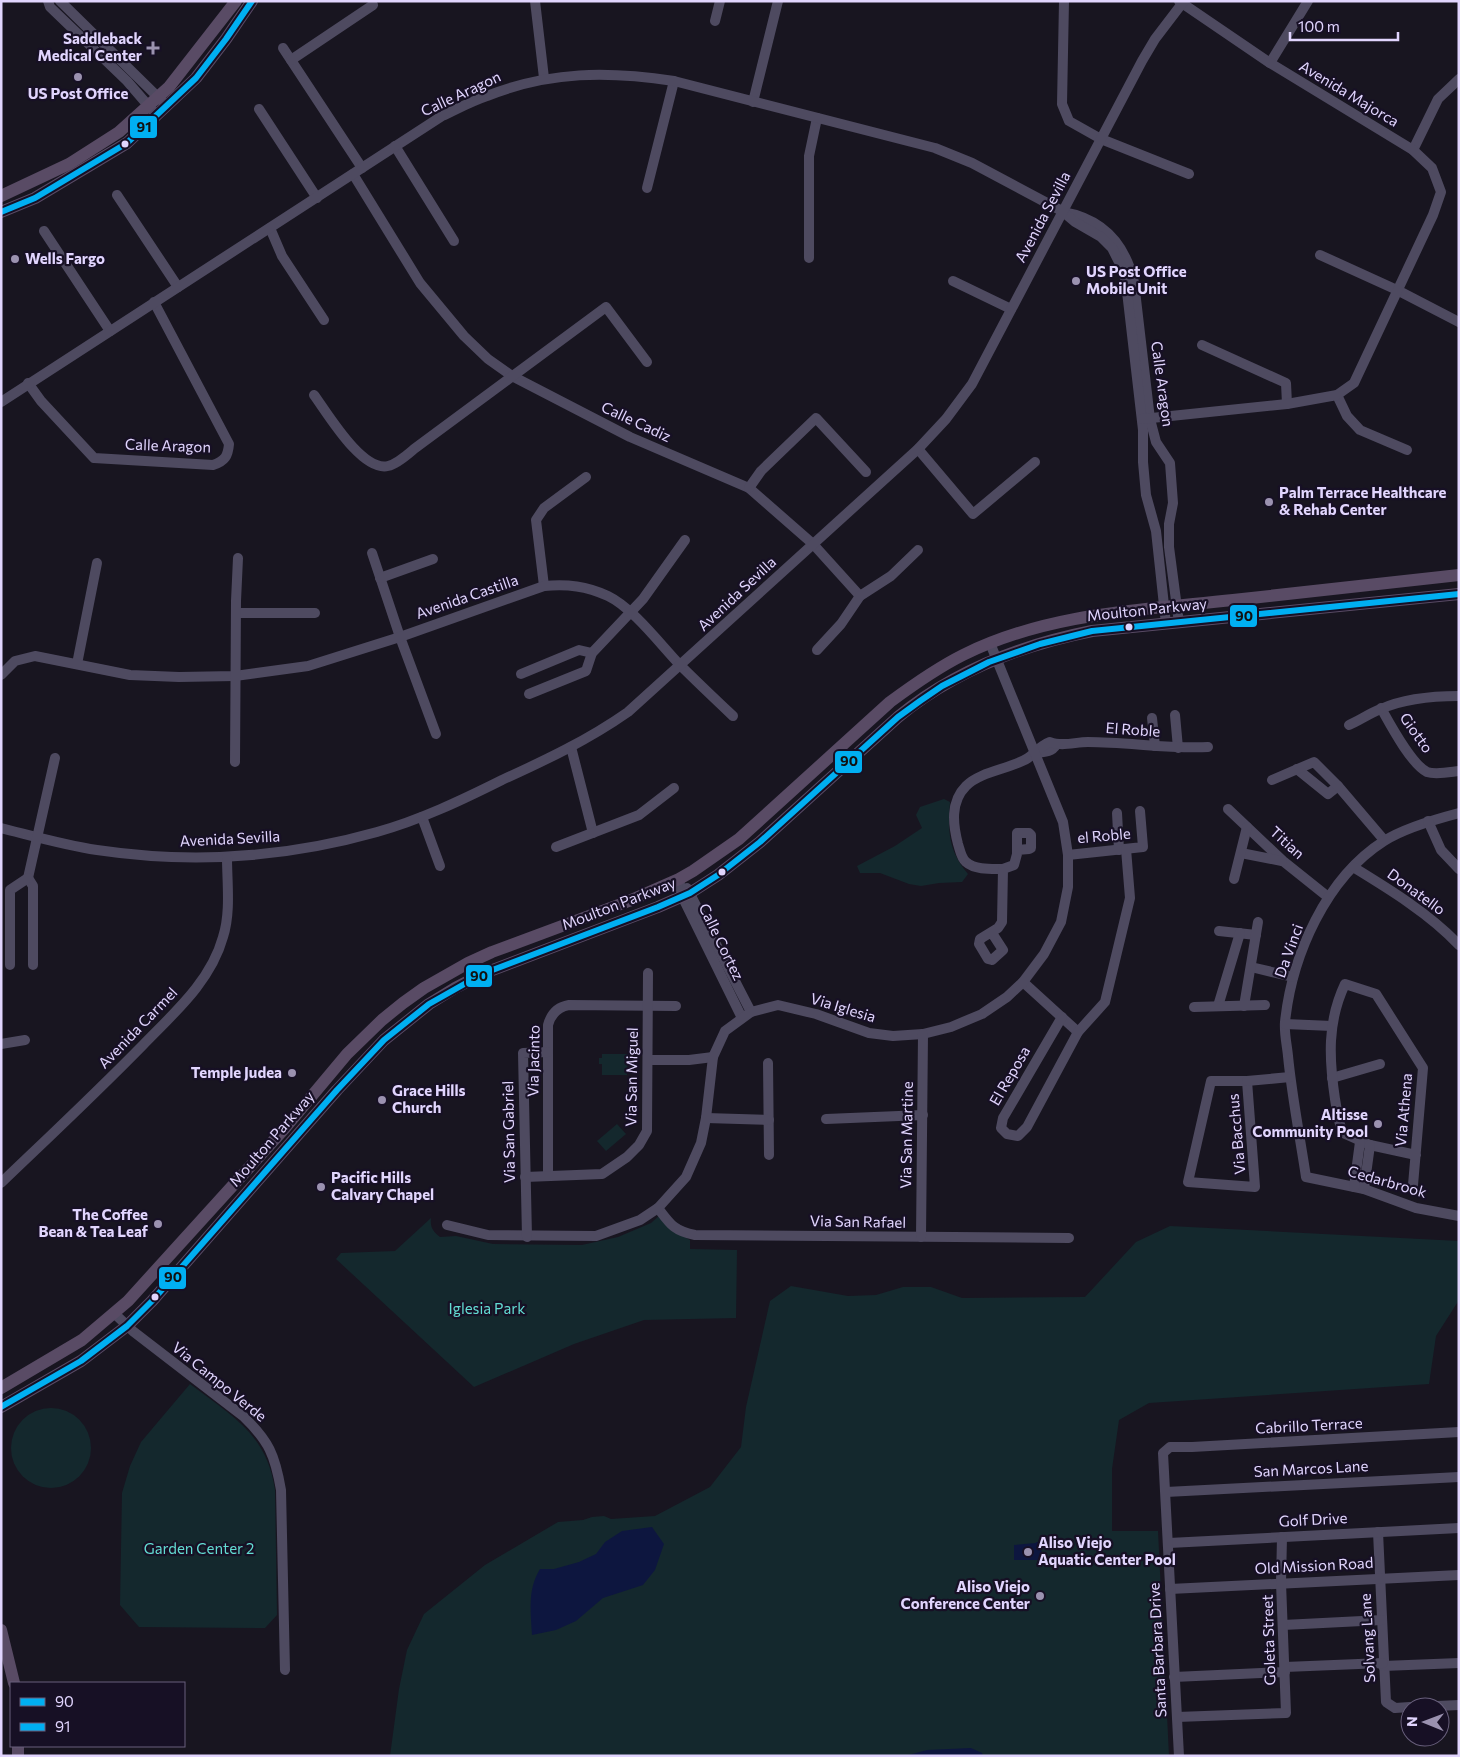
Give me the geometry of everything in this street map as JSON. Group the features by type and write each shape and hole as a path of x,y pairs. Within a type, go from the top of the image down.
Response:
{"main road":[{"path":"1,212 35,198 127,143 157,106 168,87 236,1"},
{"path":"1,196 69,164 119,132 196,78 226,40 252,1"},
{"name":"Moulton Parkway","path":"1,1388 62,1354 82,1340 140,1289 362,1038 382,1020 424,988 461,966 492,952 629,901 679,879 709,861 739,839 890,702 962,655 990,643 1058,621 1171,606 1459,575"},
{"name":"Moulton Parkway","path":"1,1408 81,1361 127,1326 152,1301 358,1066 406,1021 449,992 482,974 632,918 686,895 724,870 760,842 916,702 968,671 1037,644 1092,631 1459,594"},
{"path":"284,1128 298,1135"},
{"path":"1,1630 14,1682"}],"street":[{"path":"48,1 50,7 127,81 157,106"},
{"path":"60,1 157,106"},
{"path":"535,1 544,78"},
{"path":"715,21 720,1"},
{"path":"753,102 778,1"},
{"path":"1064,1 1062,104 1069,121 1101,139 1189,174"},
{"path":"1270,63 1308,1"},
{"name":"Avenida Sevilla","path":"1,828 96,850 134,855 191,858 278,853 378,832 422,817 468,797 600,732 628,712 681,666 918,449 946,419 972,384 1142,61 1155,39 1182,2"},
{"name":"Avenida Majorca","path":"1146,419 1287,404 1337,395 1354,383 1433,215 1440,192 1432,168 1413,150 1270,63 1182,2"},
{"path":"291,60 373,5"},
{"path":"283,48 358,171"},
{"name":"Calle Aragon","path":"1,402 442,116 477,100 544,78 578,74 611,74 643,76 674,81 936,148 972,163 1062,211 1079,214 1104,229 1121,247 1127,258 1134,282 1146,419 1143,462 1146,495 1156,531 1173,623"},
{"path":"1413,150 1438,99 1459,79"},
{"path":"647,188 674,81"},
{"path":"259,109 317,198"},
{"path":"809,258 809,156 817,118"},
{"path":"395,146 454,241"},
{"name":"Calle Cadiz","path":"358,171 420,283 464,336 488,359 512,376 630,437 750,488 813,544"},
{"path":"117,195 178,287"},
{"path":"270,228 282,256 324,320"},
{"path":"44,231 110,331"},
{"path":"1320,255 1397,290 1459,322"},
{"path":"953,281 1011,310"},
{"name":"Calle Aragon","path":"28,383 41,402 94,458 213,465 222,462 228,454 228,444 154,302"},
{"path":"314,395 357,453 372,464 387,466 414,449 606,307 647,362"},
{"path":"1202,345 1286,384 1287,404"},
{"path":"1337,395 1347,416 1360,430 1407,450"},
{"path":"750,488 761,471 816,418 866,472"},
{"name":"Calle Aragon","path":"1146,419 1156,442 1170,462 1173,503 1169,524 1171,606"},
{"path":"918,449 973,514 1035,462"},
{"path":"544,586 536,520 544,508 586,477"},
{"path":"529,694 586,671 592,653 643,599 685,540"},
{"path":"813,544 860,596"},
{"path":"817,650 841,624 860,596 891,576 918,550"},
{"name":"Avenida Castilla","path":"372,553 400,637 436,734"},
{"path":"235,762 238,558"},
{"path":"380,578 433,559"},
{"path":"78,664 98,562"},
{"name":"Avenida Castilla","path":"1,675 14,661 35,656 130,675 180,677 235,676 308,666 400,637 544,586 567,584 586,587 610,597 630,612 681,666"},
{"path":"236,613 316,613"},
{"name":"Via Iglesia","path":"447,1225 488,1235 596,1236 640,1220 658,1208 686,1177 701,1143 713,1057 725,1031 746,1015 778,1005 816,1014 869,1033 893,1036 923,1034 951,1027 982,1014 1007,997 1023,982 1044,954 1060,922 1068,887 1068,854 1063,822 990,643"},
{"path":"521,674 578,650 592,653"},
{"path":"681,666 733,716"},
{"name":"Giotto","path":"1349,725 1381,708 1413,700 1459,696"},
{"name":"Giotto","path":"1381,708 1401,743 1422,768 1431,773 1459,771"},
{"path":"1174,715 1178,748"},
{"path":"1152,718 1155,746"},
{"name":"El Roble","path":"1034,752 1053,750 1056,745 1088,742 1178,748 1208,747"},
{"path":"571,747 594,833"},
{"path":"1017,833 1017,850 1014,865 1003,869 981,868 966,862 954,828 955,805 965,787 974,780 1027,758 1034,752"},
{"path":"33,965 33,886 28,878 55,758"},
{"path":"1272,780 1314,762 1338,786 1384,840"},
{"path":"1297,768 1328,794 1338,786"},
{"path":"556,847 638,815 674,788"},
{"name":"Titian","path":"1228,809 1283,861 1328,897"},
{"name":"el Roble","path":"1068,854 1143,847 1140,811"},
{"name":"El Reposa","path":"1062,1017 1003,1118 1001,1128 1007,1134 1018,1136 1027,1127 1078,1032 1104,1002 1130,898 1116,812"},
{"name":"Da Vinci","path":"1306,1177 1290,1077 1285,1024 1293,977 1310,932 1328,897 1353,867 1384,840 1428,821 1459,813"},
{"path":"422,817 440,866"},
{"path":"1428,821 1441,850 1459,869"},
{"path":"1234,879 1247,827"},
{"path":"1241,853 1283,861"},
{"name":"Avenida Carmel","path":"1,1183 129,1059 191,995 204,977 215,958 224,936 227,911 227,857"},
{"name":"Donatello","path":"1353,867 1391,890 1449,934 1459,945"},
{"path":"992,933 1003,950 1001,954 992,960 988,959 979,944 980,939 992,933 1002,922 1003,869"},
{"path":"10,965 10,890 28,878"},
{"name":"Calle Cortez","path":"679,879 746,1015"},
{"path":"1244,1006 1258,922"},
{"path":"1219,931 1256,935"},
{"path":"1218,1006 1240,932"},
{"path":"1251,967 1293,977"},
{"name":"Via San Miguel","path":"525,1177 602,1174 627,1157 639,1145 647,1131 648,973"},
{"path":"1023,982 1078,1032"},
{"name":"Via Athena","path":"1332,1026 1345,984 1376,994 1424,1068 1413,1186"},
{"name":"Via Jacinto","path":"548,1176 548,1052 549,1022 553,1013 560,1007 569,1005 676,1006"},
{"path":"1194,1007 1265,1005"},
{"path":"1285,1024 1332,1026 1330,1049 1332,1078 1343,1133 1365,1143 1416,1155"},
{"name":"Via San Martine","path":"921,1237 923,1034"},
{"path":"1,1044 25,1040"},
{"name":"Via San Gabriel","path":"526,1236 523,1053 548,1052"},
{"path":"648,1060 689,1060 713,1057"},
{"path":"768,1062 769,1155"},
{"path":"1332,1078 1380,1064"},
{"name":"Via Bacchus","path":"1247,1081 1255,1187 1188,1182 1210,1083 1290,1077"},
{"path":"826,1119 923,1116"},
{"path":"706,1118 769,1120"},
{"path":"1359,1188 1365,1143"},
{"name":"Cedarbrook","path":"1306,1177 1359,1188 1416,1208 1459,1216"},
{"name":"Via San Rafael","path":"658,1208 670,1224 680,1232 695,1235 1070,1238"},
{"name":"Via Campo Verde","path":"114,1313 127,1326 243,1416 259,1432 270,1448 277,1465 281,1490 285,1670"},
{"name":"Cabrillo Terrace","path":"1163,1453 1170,1447 1459,1432"},
{"name":"Santa Barbara Drive","path":"1163,1453 1179,1756"},
{"name":"San Marcos Lane","path":"1166,1492 1459,1476"},
{"name":"Golf Drive","path":"1169,1543 1459,1528"},
{"name":"Solvang Lane","path":"1378,1532 1386,1702 1395,1708 1400,1708"},
{"name":"Goleta Street","path":"1176,1717 1286,1713 1282,1537"},
{"name":"Old Mission Road","path":"1170,1589 1459,1574"},
{"path":"1283,1625 1382,1620"},
{"path":"1174,1677 1383,1664 1459,1663"}],"green space":[{"path":"944,799 950,802 949,823 953,849 956,857 968,874 962,882 921,886 909,884 880,873 860,873 857,866 895,846 922,828 916,815 920,807"},
{"path":"602,1054 628,1054 627,1075 602,1075 602,1064 599,1064 599,1058 602,1058"},
{"path":"617,1124 626,1134 606,1151 597,1141"},
{"name":"Iglesia Park","path":"660,1215 672,1230 690,1240 690,1249 737,1250 736,1318 644,1320 574,1344 474,1387 336,1259 341,1253 395,1251 431,1218 432,1229 440,1237 456,1236 493,1244 582,1245 618,1237 651,1223"},
{"path":"1170,1226 1459,1241 1459,1300 1436,1336 1429,1384 1149,1403 1119,1420 1112,1469 1112,1531 1158,1531 1169,1756 390,1756 399,1689 407,1650 424,1614 485,1565 558,1522 604,1516 611,1519 655,1516 710,1487 741,1447 746,1407 770,1301 791,1286 848,1296 876,1295 903,1287 931,1287 962,1298 1085,1297 1136,1242"},
{"name":"Garden Center 2","path":"190,1384 220,1406 245,1428 256,1440 271,1471 275,1490 277,1615 265,1628 139,1627 120,1605 122,1493 130,1466 141,1442"},
{"path":"51,1408 66,1411 79,1420 88,1433 91,1448 88,1463 79,1476 66,1485 51,1488 36,1485 23,1476 14,1463 11,1448 14,1433 23,1420 36,1411"}],"water":[{"path":"652,1527 664,1544 655,1570 643,1585 603,1598 576,1621 556,1630 532,1635 531,1593 540,1569 554,1569 579,1562 596,1554 605,1542 622,1531"},
{"name":"Aliso Viejo Aquatic Center Pool","path":"1041,1542 1042,1560 1014,1560 1014,1545"},
{"path":"971,1748 982,1753 983,1756 905,1756 927,1750"}],"transit line":[{"name":"91","path":"1,212 35,198 127,143 196,78 252,1"},
{"name":"90","path":"1,1407 81,1361 127,1326 152,1301 337,1090 384,1040 429,1004 482,974 690,893 718,875 760,842 898,717 942,686 989,662 1040,644 1092,631 1459,594"}],"place":[{"name":"Saddleback Medical Center","path":"153,48"},
{"name":"US Post Office","path":"78,77"},
{"name":"Wells Fargo","path":"15,259"},
{"name":"US Post Office Mobile Unit","path":"1076,281"},
{"name":"Palm Terrace Healthcare & Rehab Center","path":"1269,502"},
{"name":"Temple Judea","path":"292,1073"},
{"name":"Grace Hills Church","path":"382,1100"},
{"name":"Altisse Community Pool","path":"1378,1124"},
{"name":"Pacific Hills Calvary Chapel","path":"321,1187"},
{"name":"The Coffee Bean & Tea Leaf","path":"158,1224"},
{"name":"Aliso Viejo Aquatic Center Pool","path":"1028,1552"},
{"name":"Aliso Viejo Conference Center","path":"1040,1596"}]}
